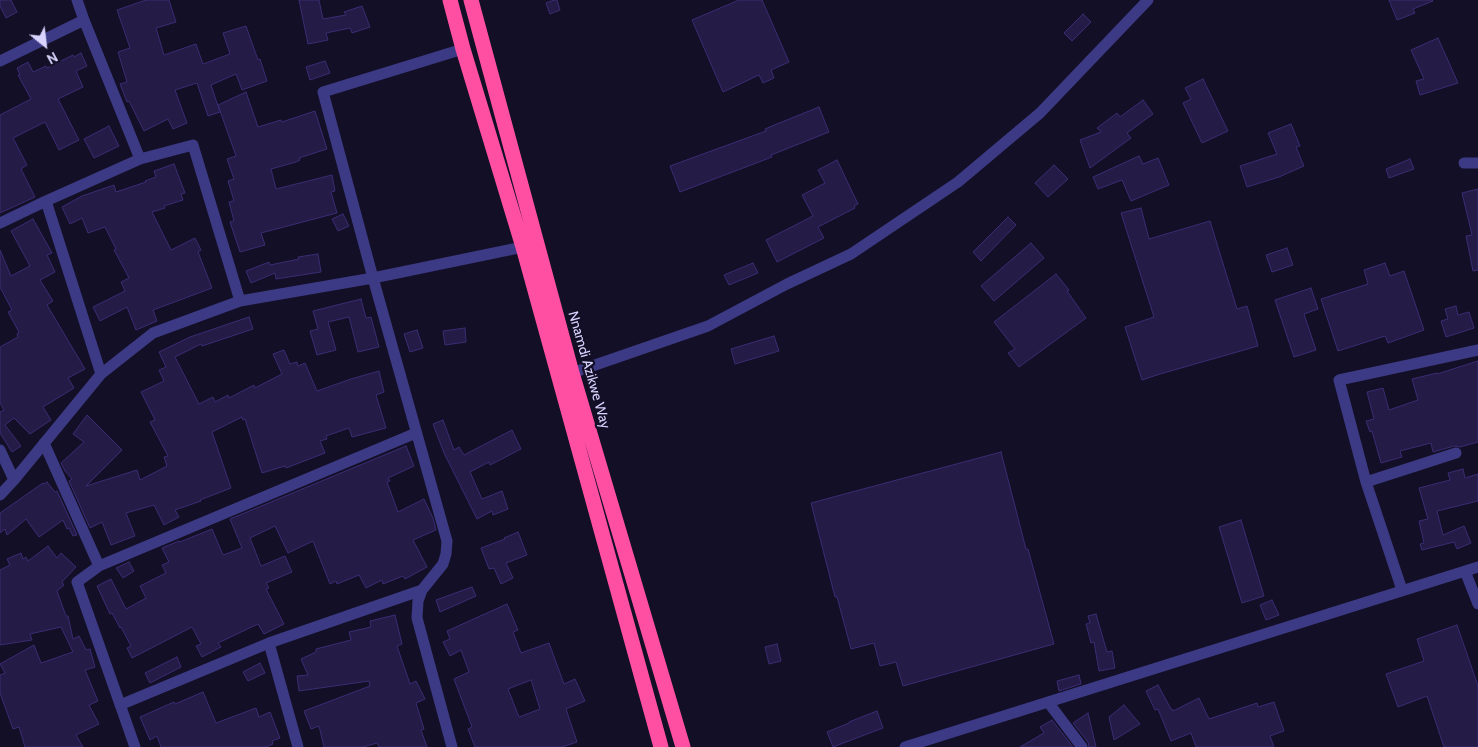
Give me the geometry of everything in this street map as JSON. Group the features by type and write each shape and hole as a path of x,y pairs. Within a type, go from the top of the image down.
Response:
{"highway":[{"path":"450,0 523,247 661,747"},
{"name":"Nnamdi Azikwe Way","path":"471,0 572,373 683,747"}],"street":[{"path":"77,0 140,159"},
{"path":"572,373 708,326 787,284 851,254 958,182 1040,113 1148,0"},
{"path":"0,61 84,20"},
{"path":"452,747 417,618 418,601 422,590 443,564 447,541 372,278 323,92 463,49"},
{"path":"0,223 140,159 193,144 240,300"},
{"path":"1464,163 1478,163"},
{"path":"46,201 101,374"},
{"path":"0,495 101,374 153,333 240,300 372,278 523,247"},
{"path":"1402,590 1366,482 1340,380 1478,350"},
{"path":"135,747 77,582 99,566 416,433"},
{"path":"44,442 99,566"},
{"path":"0,450 14,480"},
{"path":"1366,482 1456,454"},
{"path":"905,747 1478,567"},
{"path":"1465,571 1478,604"},
{"path":"120,705 269,643 422,590"},
{"path":"269,643 298,747"},
{"path":"1048,702 1082,747"}],"building":[{"path":"0,0 11,0 17,12 6,18 0,6"},
{"path":"146,0 169,0 176,22 156,28 164,55 196,44 203,64 230,54 223,33 246,26 267,81 242,90 236,74 211,85 220,112 208,116 197,83 175,90 187,123 173,129 168,119 144,131 129,101 127,102 120,84 127,82 118,52 130,48 117,10"},
{"path":"299,0 319,0 323,19 346,15 344,12 362,6 370,27 352,33 350,28 326,33 328,40 308,44"},
{"path":"557,0 560,10 550,14 546,3"},
{"path":"739,0 762,0 789,62 771,70 774,78 763,83 759,75 723,92 692,20"},
{"path":"1389,0 1433,1 1413,9 1415,13 1397,20"},
{"path":"1083,14 1091,22 1072,41 1064,33"},
{"path":"1438,38 1458,83 1420,95 1416,81 1424,79 1411,50"},
{"path":"81,53 87,66 76,71 83,87 58,99 79,140 59,150 45,122 13,138 27,165 21,169 35,197 0,213 0,115 31,99 18,75 20,75 17,68 28,62 33,72"},
{"path":"325,61 330,73 310,80 306,67"},
{"path":"1203,79 1228,131 1202,143 1183,103 1191,99 1185,88"},
{"path":"246,92 258,127 281,120 282,122 315,111 327,149 299,158 300,160 296,162 271,169 276,189 332,175 335,191 331,192 337,213 261,233 265,245 240,252 230,222 234,221 229,202 234,201 228,181 234,179 227,159 236,156 218,105"},
{"path":"1143,100 1153,114 1127,133 1131,138 1090,168 1080,140 1101,132 1097,128 1117,113 1120,117"},
{"path":"819,107 829,132 771,155 772,157 680,192 670,166 766,131 765,129"},
{"path":"1291,124 1300,146 1296,147 1304,166 1279,177 1247,187 1240,166 1277,154 1268,133"},
{"path":"109,126 119,146 94,158 84,139"},
{"path":"1139,156 1143,164 1158,158 1169,185 1131,201 1122,180 1098,189 1093,177"},
{"path":"1410,159 1414,169 1389,178 1386,169"},
{"path":"837,160 858,204 854,206 855,208 818,227 824,238 777,262 766,240 813,216 802,195 825,183 818,170"},
{"path":"174,164 185,193 181,194 183,200 152,212 171,250 195,238 201,250 198,252 212,288 153,310 157,321 136,330 127,307 100,321 93,307 125,291 121,282 129,278 114,250 116,249 105,227 88,233 82,218 70,224 62,207 82,196 114,185 116,192 146,182 156,177 154,171"},
{"path":"1054,165 1068,179 1048,197 1035,183"},
{"path":"1478,189 1478,270 1473,271 1466,236 1472,235 1462,193"},
{"path":"1141,208 1149,239 1210,221 1237,309 1247,306 1258,346 1142,380 1125,327 1154,317 1121,213"},
{"path":"343,214 349,226 338,231 332,219"},
{"path":"1008,217 1016,225 981,261 973,252"},
{"path":"33,219 52,253 47,255 55,272 40,280 53,301 47,305 85,369 68,378 74,388 43,407 51,420 30,434 14,418 5,425 21,446 12,452 0,433 0,412 4,410 0,403 0,347 18,337 17,334 19,332 8,312 12,310 0,287 0,250 11,276 30,266 11,231"},
{"path":"1031,243 1044,258 994,301 981,286"},
{"path":"1287,248 1293,265 1272,272 1266,255"},
{"path":"318,254 321,272 276,279 275,273 251,283 246,271 269,262 270,265 299,259 298,257"},
{"path":"753,263 758,273 729,285 724,275"},
{"path":"1385,263 1390,276 1404,271 1424,330 1388,343 1385,336 1338,351 1321,299 1368,284 1364,270"},
{"path":"1056,274 1069,290 1067,291 1086,318 1019,367 1008,353 1015,349 994,322"},
{"path":"1311,288 1318,309 1304,314 1316,350 1294,357 1275,300"},
{"path":"361,299 366,318 371,317 379,347 358,352 349,317 328,322 336,350 317,355 310,331 318,329 313,311"},
{"path":"1456,306 1458,315 1469,312 1474,328 1446,337 1441,321 1448,319 1445,309"},
{"path":"249,317 253,329 202,346 201,344 175,357 199,404 213,397 215,402 228,395 229,398 254,385 255,388 282,374 273,354 284,350 290,364 297,362 298,366 305,363 317,391 379,371 384,392 376,395 386,428 352,437 349,428 326,436 327,439 320,441 325,453 286,468 285,466 262,473 245,419 243,420 242,417 212,432 231,488 175,510 179,517 164,525 154,505 126,513 135,536 111,545 102,522 90,528 69,481 72,479 61,463 84,442 73,434 87,415 122,450 86,486 137,470 140,480 167,466 164,457 168,456 150,422 155,420 141,392 164,381 159,370 166,367 159,352 190,337"},
{"path":"465,328 466,342 445,345 443,331"},
{"path":"417,330 423,348 410,352 404,334"},
{"path":"774,336 779,351 735,364 731,349"},
{"path":"1478,361 1478,442 1433,452 1431,443 1400,451 1402,457 1381,463 1372,431 1370,432 1366,421 1374,419 1367,392 1383,388 1389,410 1418,400 1412,379 1437,374"},
{"path":"443,420 454,450 459,447 464,455 512,430 521,449 490,465 489,462 470,472 482,499 502,491 508,509 493,515 492,511 477,519 444,453 433,424"},
{"path":"406,446 414,466 388,478 390,481 387,482 398,512 424,499 433,518 436,530 413,540 427,567 405,579 403,576 383,584 382,580 366,588 359,575 337,584 336,581 330,584 313,541 288,553 275,526 250,538 261,566 285,556 292,572 266,583 269,588 266,589 284,624 264,634 258,624 218,643 221,647 202,657 196,646 201,644 192,627 132,658 127,648 131,646 112,613 110,614 97,586 111,579 126,609 146,598 140,586 166,573 162,565 169,562 162,548 212,529 223,555 242,548 230,519"},
{"path":"1001,452 1026,549 1028,549 1054,644 903,686 896,662 880,666 874,643 851,649 837,597 835,597 811,503"},
{"path":"1463,469 1465,478 1478,474 1478,501 1437,511 1443,535 1464,526 1471,543 1457,549 1454,542 1422,550 1420,544 1424,543 1419,521 1428,519 1419,488 1450,480 1448,473"},
{"path":"47,482 55,492 57,491 77,535 73,536 63,520 39,537 26,519 7,535 5,529 0,533 0,513"},
{"path":"1241,520 1264,596 1242,603 1219,527"},
{"path":"518,532 527,555 506,563 513,578 501,584 494,568 489,569 481,548"},
{"path":"48,546 57,558 61,553 76,567 62,582 64,585 57,591 66,616 68,616 73,639 79,636 86,650 90,649 95,667 85,670 98,701 89,705 99,724 76,735 83,747 25,747 19,727 13,729 0,693 0,675 5,673 0,664 34,645 41,663 73,652 61,627 30,634 32,640 0,645 0,570 10,565 7,559 21,553 23,559 26,557 28,561"},
{"path":"129,562 134,571 123,578 116,568"},
{"path":"472,587 476,596 440,612 436,600"},
{"path":"1272,600 1279,615 1266,620 1260,605"},
{"path":"507,604 518,630 513,632 521,653 549,643 564,684 575,679 585,701 566,709 577,742 562,747 475,747 468,729 472,727 454,679 469,672 461,650 450,656 443,642 450,639 447,631","holes":["531,680 540,709 519,717 508,689"]},
{"path":"1096,614 1107,652 1112,651 1115,668 1099,671 1094,642 1091,643 1086,624 1090,623 1088,616"},
{"path":"395,615 402,644 397,646 410,684 416,681 425,699 416,703 424,729 421,730 427,747 379,747 377,743 363,747 324,747 319,726 311,729 304,711 370,686 369,681 299,691 297,676 308,675 301,659 316,652 316,649 351,640 349,632 371,627 370,621"},
{"path":"1457,625 1478,686 1478,747 1444,747 1427,696 1398,707 1386,674 1424,661 1417,639"},
{"path":"777,644 781,661 769,664 765,647"},
{"path":"177,657 181,667 150,683 145,673"},
{"path":"260,663 265,673 248,681 243,672"},
{"path":"1079,675 1081,684 1059,691 1057,681"},
{"path":"1158,685 1173,711 1199,698 1209,719 1257,703 1258,707 1274,702 1284,731 1270,736 1274,747 1196,747 1191,733 1171,741 1158,709 1155,710 1146,691"},
{"path":"203,692 216,723 256,708 259,717 270,712 280,738 272,741 273,744 266,747 161,747 157,736 150,740 140,717"},
{"path":"1124,705 1140,724 1114,740 1109,717"},
{"path":"877,711 883,728 833,747 827,732"},
{"path":"1088,713 1096,747 1089,747 1088,742 1073,723"},
{"path":"1052,720 1073,747 1020,747 1044,733 1040,727"}]}
